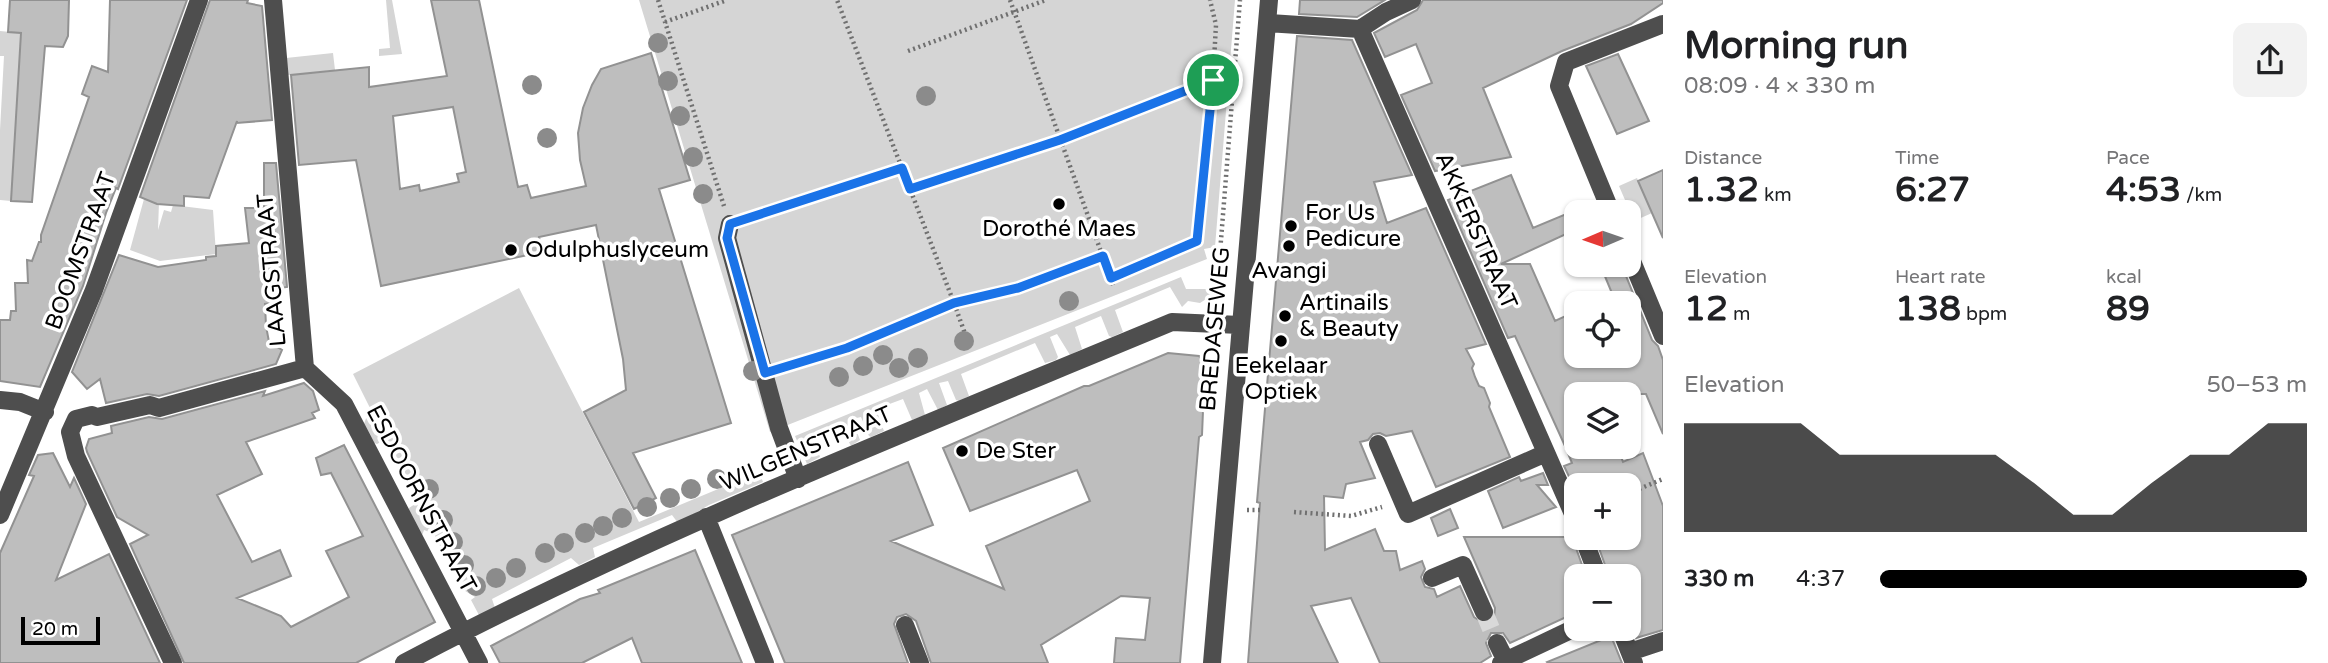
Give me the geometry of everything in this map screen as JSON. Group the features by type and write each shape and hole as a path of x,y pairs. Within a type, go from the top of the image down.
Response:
{"street":[{"name":"BOOMSTRAAT","path":"0,515 94,290 199,0"},
{"name":"LAAGSTRAAT","path":"70,432 76,419 150,405 159,408 306,368 273,0"},
{"name":"BREDASEWEG","path":"1212,663 1269,0"},
{"path":"1268,23 1360,29 1386,12 1412,0"},
{"path":"1606,200 1559,86 1566,62 1663,24"},
{"name":"AKKERSTRAAT","path":"1360,29 1564,494"},
{"path":"730,224 727,238 779,428 798,479"},
{"path":"1639,277 1663,335"},
{"name":"WILGENSTRAAT","path":"404,663 463,632 706,517 1172,322 1240,325"},
{"name":"ESDOORNSTRAAT","path":"306,368 344,404 479,663"},
{"path":"0,400 20,402 70,432 76,456 173,663"},
{"path":"1378,444 1408,514 1546,453"},
{"path":"706,517 765,663"},
{"path":"1432,578 1463,565 1484,612"},
{"path":"905,625 920,663"},
{"path":"1497,643 1503,662 1564,632"},
{"path":"1632,657 1663,641"}],"path":[{"path":"658,0 730,224 902,168"},
{"path":"665,22 727,0"},
{"path":"836,0 968,342"},
{"path":"1010,0 1114,285"},
{"path":"908,51 1046,0"},
{"path":"1111,278 1197,241 1216,25 1210,0"},
{"path":"1214,324 1240,0"},
{"path":"910,189 1060,140 1213,80"},
{"path":"765,373 847,348 954,303 1018,288 1103,256"},
{"path":"1641,488 1663,479"},
{"path":"1294,512 1351,516 1403,502"}],"shaded area":[{"path":"386,0 392,0 402,54 379,56 379,49 390,48"},
{"path":"639,0 1235,0 1215,247 1204,249 1207,259 770,432"},
{"path":"0,31 21,33 11,201 0,200 4,56 0,56"},
{"path":"333,53 335,70 288,75 286,58"},
{"path":"1637,178 1652,213 1642,217 1642,200 1625,200 1619,186"},
{"path":"144,199 159,202 158,230 164,210 171,212 173,205 213,210 216,254 160,261 130,250"},
{"path":"1181,277 1186,289 1215,289 1214,294 1200,303 1188,301 1182,307 1170,287 1115,310 1123,332 1112,337 1109,336 1101,316 1075,327 1082,349 1070,355 1057,334 1050,337 1058,357 1056,360 1045,363 1035,343 961,374 969,396 959,401 956,400 948,381 939,383 947,405 938,410 927,389 919,393 925,415 912,420 903,399 876,409 884,431 871,437 861,417 852,419 860,440 851,446 840,425 813,435 820,457 807,464 795,436"},
{"path":"519,288 639,522 759,472 763,482 709,505 678,523 672,515 593,548 595,557 579,565 571,558 492,599 495,608 480,617 471,600 475,597 462,589 434,534 424,530 418,547 405,521 409,508 418,502 386,439 377,444 369,441 362,429 370,408 353,374"}],"building":[{"path":"10,0 69,0 68,36 63,47 45,46 32,202 11,201 21,33 8,32"},
{"path":"110,0 187,0 118,189 116,188 106,213 83,286 40,387 0,381 0,320 10,320 11,311 16,311 15,283 28,283 27,260 32,261 41,242 41,235 89,97 82,94 92,66 108,72"},
{"path":"210,0 248,0 247,3 262,6 272,120 237,121 209,198 184,196 184,206 157,204 140,197"},
{"path":"431,0 479,0 518,187 527,185 531,198 586,186 578,133 583,108 592,85 601,69 651,53 690,180 659,189 731,423 633,453 656,498 634,509 584,412 626,390 623,359 596,225 539,237 542,252 381,286 356,160 299,165 291,75 369,67 369,87 447,76","holes":["453,107 466,172 457,174 459,182 420,191 419,185 400,189 393,116"]},
{"path":"1300,0 1385,0 1357,17 1299,14"},
{"path":"1423,0 1663,0 1663,3 1631,24 1562,51 1483,88 1511,157 1435,171 1401,95 1432,83 1416,44 1385,57 1374,33 1417,10"},
{"path":"1297,36 1352,40 1412,175 1374,182 1387,223 1426,208 1486,344 1466,349 1474,364 1472,368 1475,377 1479,386 1484,388 1510,457 1436,487 1412,431 1386,436 1373,434 1368,440 1360,442 1375,478 1346,484 1343,498 1324,496 1325,550 1375,529 1384,551 1396,551 1400,570 1422,561 1425,569 1421,577 1425,587 1434,589 1437,597 1460,586 1474,617 1484,623 1494,618 1495,608 1464,537 1564,537 1564,550 1577,550 1582,564 1564,564 1564,618 1510,643 1503,633 1491,633 1486,643 1491,656 1480,663 1380,663 1351,598 1311,606 1338,663 1248,663 1260,503 1257,502"},
{"path":"1618,54 1649,121 1617,134 1586,66"},
{"path":"264,163 276,163 287,287 274,289 275,303 265,304 269,342 282,350 276,364 159,396 147,394 106,403 100,379 87,389 72,372 119,255 158,267 206,260 206,257 216,256 216,246 249,243 245,208 264,208"},
{"path":"1663,170 1663,238 1638,181"},
{"path":"1511,175 1533,228 1564,215 1564,235 1501,264 1530,264 1555,321 1564,317 1564,368 1641,368 1641,313 1663,360 1663,434 1646,394 1641,394 1641,382 1564,382 1564,444 1515,336 1508,338 1448,200"},
{"path":"1605,277 1626,277 1632,291 1611,291"},
{"path":"1168,353 1199,356 1205,363 1202,435 1199,437 1180,663 1114,663 1116,638 1145,640 1150,598 1121,596 1041,645 1048,663 931,663 916,621 906,614 897,617 894,624 908,663 785,663 732,535 908,462 933,525 891,541 1004,589 986,546 1090,501 1077,470 970,511 943,448 1084,386"},
{"path":"304,383 313,391 319,410 312,413 315,418 246,442 262,474 217,495 252,562 280,550 291,576 237,598 281,616 291,627 349,597 326,551 363,536 331,473 321,475 316,458 344,445 435,622 356,663 184,663 130,544 148,535 117,517 87,452 89,439 112,433 111,426 149,417 162,419 265,391 263,396"},
{"path":"53,453 70,487 74,478 86,504 56,580 109,554 160,663 0,663 0,553 34,476 29,475 38,455"},
{"path":"1643,453 1663,506 1663,630 1641,637 1641,564 1605,564 1600,550 1641,550 1641,473 1567,473 1564,466 1572,463 1570,459 1622,459 1623,462 1641,459"},
{"path":"1543,473 1548,485 1537,485 1556,507 1503,528 1488,491 1519,477 1521,481"},
{"path":"1450,509 1458,528 1438,536 1431,518"},
{"path":"695,550 742,663 642,663 632,638 582,663 500,663 491,646 580,599 600,593 598,590"},
{"path":"1599,641 1613,641 1622,663 1548,663"}],"tunnel":[{"path":"1484,612 1497,643"}],"place":[{"name":"Dorothé Maes","path":"1059,204"},
{"name":"For Us Pedicure","path":"1291,226"},
{"name":"Avangi","path":"1289,246"},
{"name":"Odulphuslyceum","path":"511,250"},
{"name":"Artinails & Beauty","path":"1285,316"},
{"name":"Eekelaar Optiek","path":"1281,341"},
{"name":"De Ster","path":"962,451"}],"route":[{"path":"1213,80 1197,241 1111,278 1103,256 1018,288 954,303 847,348 765,373 727,238 730,224 902,168 910,189 1060,140 1213,80"}]}
